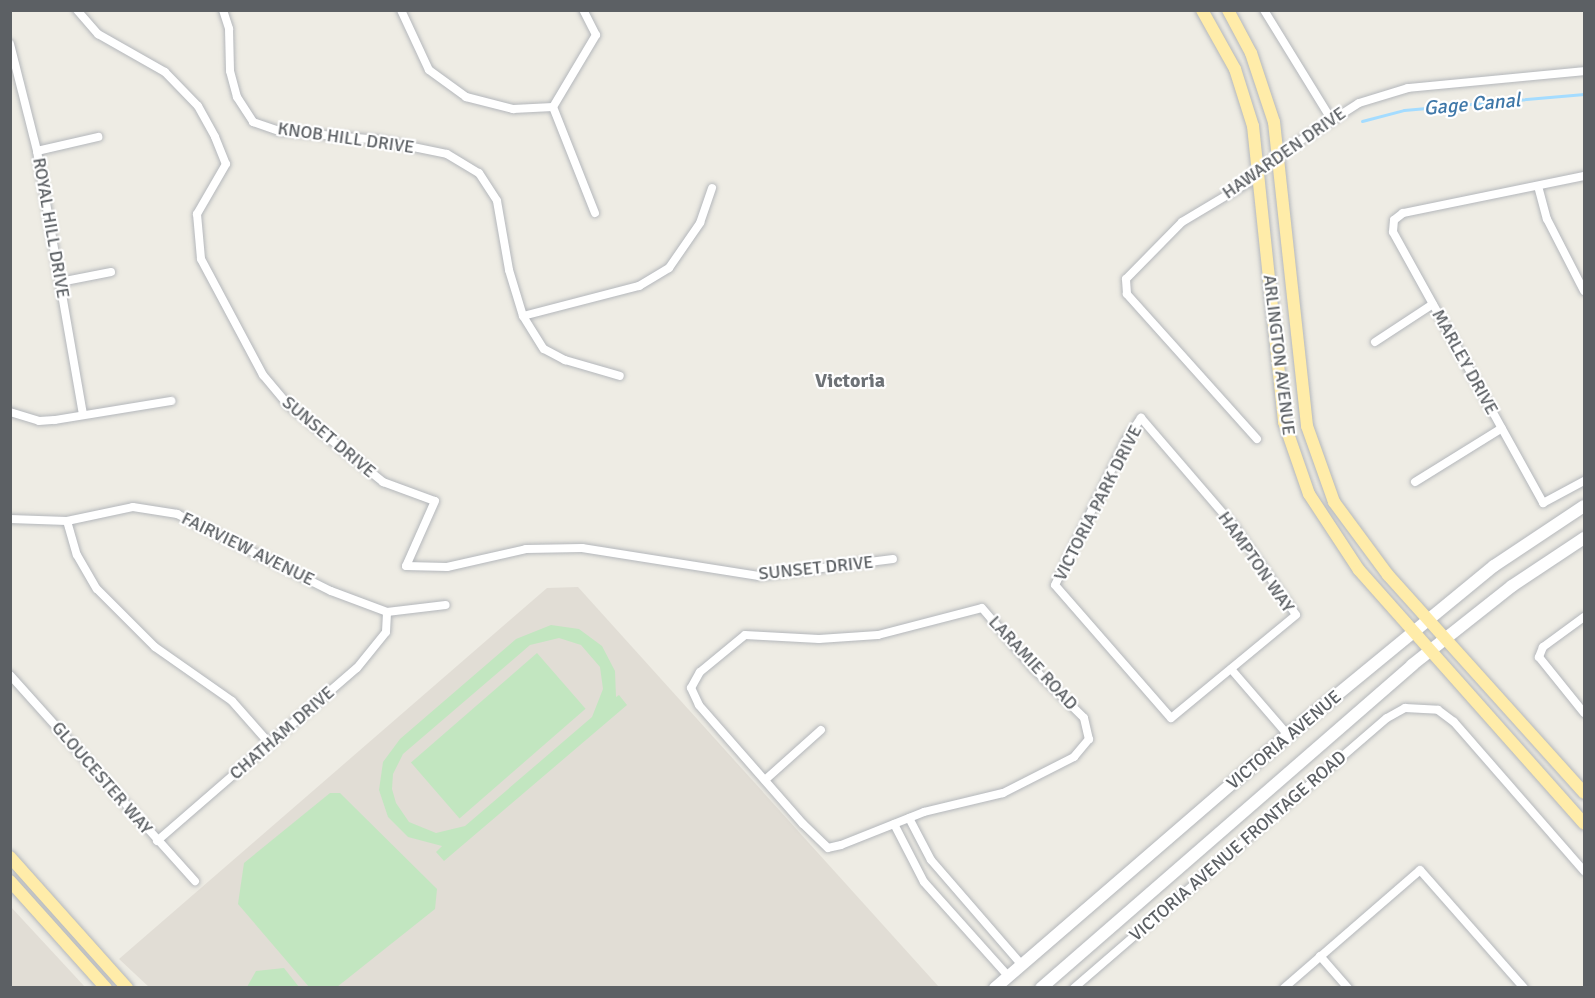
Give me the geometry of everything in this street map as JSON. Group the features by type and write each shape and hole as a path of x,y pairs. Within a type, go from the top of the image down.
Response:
{"main road":[{"name":"ARLINGTON AVENUE","path":"1202,10 1220,37 1245,94 1259,174 1272,323 1284,422 1309,494 1340,547 1584,824"},
{"name":"ARLINGTON AVENUE","path":"1228,10 1251,52 1265,90 1278,155 1307,426 1318,463 1334,502 1356,537 1584,793"},
{"name":"VICTORIA AVENUE","path":"995,987 1288,735 1494,566 1584,506"},
{"name":"VICTORIA AVENUE","path":"1041,987 1430,650 1512,586 1584,538"},
{"path":"10,857 127,987"},
{"path":"10,881 106,987"}],"street":[{"name":"SUNSET DRIVE","path":"77,10 98,34 165,72 198,106 215,137 226,164 197,214 201,259 263,375 287,404 383,482 435,501 406,566 447,567 526,549 582,548 759,576 893,559"},
{"name":"KNOB HILL DRIVE","path":"223,10 229,28 230,71 237,97 253,122 279,131 379,140 447,154 479,173 497,201 509,270 523,316 544,350 565,360 620,376"},
{"path":"401,10 429,70 466,97 513,109 553,107"},
{"path":"553,107 596,35 583,10"},
{"path":"1264,10 1331,119"},
{"name":"ROYAL HILL DRIVE","path":"10,44 37,151 83,414"},
{"name":"HAWARDEN DRIVE","path":"1257,439 1124,287 1126,279 1178,226 1259,174 1278,155 1331,119 1381,94 1408,87 1584,71"},
{"path":"553,107 595,213"},
{"path":"37,151 98,137"},
{"path":"1584,176 1538,186 1547,219 1584,291"},
{"name":"MARLEY DRIVE","path":"1538,186 1403,213 1394,220 1393,232 1543,502 1584,481"},
{"path":"523,316 639,286 669,268 700,223 712,189"},
{"path":"60,282 111,272"},
{"path":"1375,342 1433,304"},
{"path":"10,412 39,421 171,401"},
{"name":"HAMPTON WAY","path":"1141,418 1234,526 1296,615 1231,669"},
{"name":"VICTORIA PARK DRIVE","path":"1141,418 1126,440 1056,588 1167,716 1177,716 1231,669"},
{"path":"1415,482 1502,428"},
{"name":"FAIRVIEW AVENUE","path":"10,519 67,521 133,507 177,514 331,591 387,612 446,605"},
{"path":"67,521 77,555 97,589 155,647 232,701 269,743"},
{"name":"LARAMIE ROAD","path":"982,608 1033,668 1084,718 1089,739 1074,757 1003,793 909,818 828,848 765,780 699,705 690,688 700,672 745,634 819,639 878,635 982,608"},
{"name":"CHATHAM DRIVE","path":"158,841 357,668 386,632 387,612"},
{"path":"1584,617 1543,647 1539,657 1584,713"},
{"path":"1231,669 1288,735"},
{"name":"GLOUCESTER WAY","path":"10,675 195,881"},
{"name":"VICTORIA AVENUE FRONTAGE ROAD","path":"1074,987 1387,718 1406,708 1438,710 1454,722 1584,871"},
{"path":"765,780 821,730"},
{"path":"909,818 931,860 1022,965"},
{"path":"894,824 924,882 1008,976"},
{"path":"1284,987 1420,870 1524,987"},
{"path":"1320,957 1348,987"}],"shaded area":[{"path":"578,587 939,987 150,988 119,959 547,588"},
{"path":"10,906 23,920 85,987 11,987"}],"green space":[{"path":"551,625 579,629 602,646 615,671 616,697 619,695 627,705 444,861 436,852 442,846 408,837 388,817 379,790 383,762 400,739 516,639","holes":["559,638 581,645 600,667 603,689 592,717 465,826 436,833 409,822 396,803 392,789 393,774 403,754 530,645"]},
{"path":"537,653 586,709 460,818 411,763"},
{"path":"330,793 340,793 437,889 435,909 337,987 309,987 238,904 244,863"},
{"path":"284,968 299,987 247,987 256,971"}],"waterway":[{"name":"Gage Canal","path":"1362,121 1404,110 1584,94"}],"district":[{"name":"Victoria","path":"850,380"}]}
